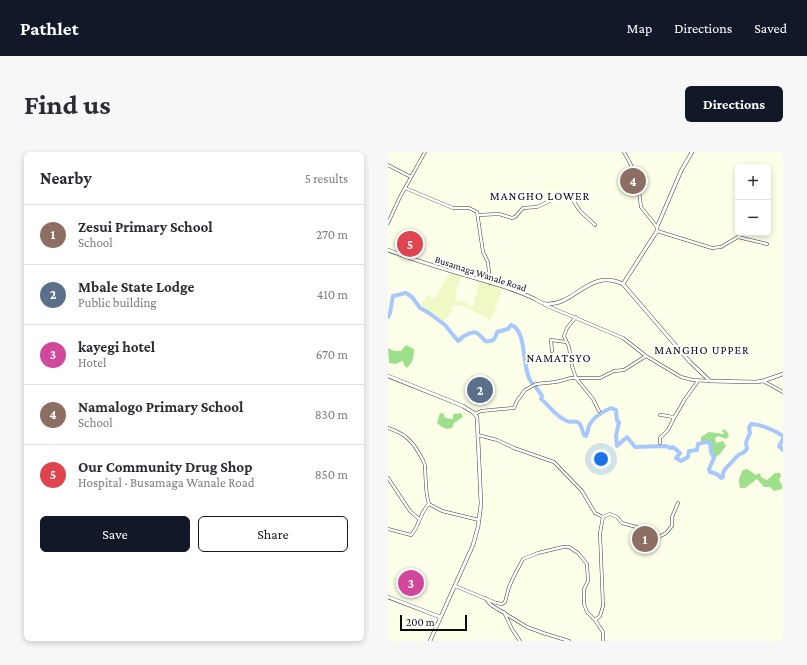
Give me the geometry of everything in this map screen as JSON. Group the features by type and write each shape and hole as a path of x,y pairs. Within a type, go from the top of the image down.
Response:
{"street":[{"path":"388,223 425,152"},
{"path":"624,152 637,176 641,207 657,226"},
{"path":"623,284 657,231 657,226 681,171 692,152"},
{"path":"388,165 411,177"},
{"path":"405,188 453,208 473,209 477,212 481,244 488,262 490,283"},
{"path":"478,215 499,214 512,218 523,208 541,205 567,193 580,211 595,225"},
{"path":"657,231 712,248 721,247 738,237 767,244"},
{"name":"Busamaga Wanale Road","path":"388,250 412,260 514,290 545,304"},
{"path":"545,304 560,302 591,284 601,280 609,280 623,284 690,362 710,381"},
{"path":"545,304 623,338 646,356 681,377 698,381 747,383 763,381 783,374"},
{"path":"576,317 564,332 564,336 576,378 593,399 599,411"},
{"path":"552,351 551,340 566,342"},
{"path":"476,416 481,411 514,408 524,391 534,385 576,378 603,377 614,370 624,370 646,356"},
{"path":"388,376 463,406 476,416 481,504 479,520 474,543 430,641"},
{"path":"660,443 660,438 668,430 682,404 698,381"},
{"path":"763,381 783,392"},
{"path":"660,415 667,415 674,418"},
{"path":"388,428 404,435 412,442 423,460 425,466 426,496 429,504 442,511 479,520"},
{"path":"478,435 497,440 554,462 582,491 595,513 603,517 610,514 617,517 622,523 640,528 660,537 672,526 672,518 678,502"},
{"path":"388,478 410,511 419,519"},
{"path":"388,529 410,535 414,532 423,510 429,504"},
{"path":"595,620 600,616 603,606 600,533 603,517"},
{"path":"455,586 485,597 496,603 502,604 505,602 509,587 523,559 527,556 538,553 568,547 578,553 587,564 588,581 584,590 584,604 587,612 595,620 603,632 603,641"},
{"path":"388,597 440,617"},
{"path":"485,597 490,604 530,628 569,641"},
{"path":"504,612 520,641"}],"green space":[{"path":"450,272 461,276 456,291 455,300 464,302 473,307 479,281 502,287 496,308 490,320 463,306 455,305 451,307 452,311 443,323 420,308 427,295 435,299"},
{"path":"406,345 414,349 411,364 407,368 403,361 395,364 389,363 388,348 394,351 401,351"},
{"path":"440,413 444,414 445,418 453,419 453,414 461,413 463,417 454,423 450,429 442,427 437,423"},
{"path":"724,429 729,436 726,439 718,436 715,438 716,443 723,441 726,446 720,454 714,458 711,452 710,443 701,441 701,437 709,432 723,434 724,433 722,431"},
{"path":"747,469 756,475 760,473 761,477 767,480 775,473 780,473 781,476 779,480 782,485 782,489 774,491 770,487 764,487 757,479 745,488 740,488 740,477 743,470"}],"waterway":[{"path":"388,317 393,296 406,293 412,297 420,308 445,325 458,341 462,337 472,332 479,334 485,341 492,341 497,332 508,329 511,325 516,328 520,334 526,370 532,383"},
{"path":"535,386 542,396 541,399 553,411 567,421 579,423 584,435 586,436 592,421 599,414 611,408 616,410 617,421 619,422 616,436 617,446 627,437 635,447 673,447 680,453 676,458 681,461 688,457 689,451 697,450 698,444 706,442 710,443 711,452 714,458 709,469 710,472 717,474 721,478 723,477 723,473 726,468 747,449 746,442 750,433 749,428 751,424 768,428 783,436"},
{"path":"783,439 779,446 783,450"}],"place":[{"name":"Namalogo Primary School","path":"633,181"},
{"name":"Our Community Drug Shop","path":"410,244"},
{"name":"Mbale State Lodge","path":"480,390"},
{"name":"Zesui Primary School","path":"645,539"},
{"name":"kayegi hotel","path":"411,583"}],"district":[{"name":"MANGHO LOWER","path":"540,196"},
{"name":"MANGHO UPPER","path":"702,350"},
{"name":"NAMATSYO","path":"559,358"}]}
